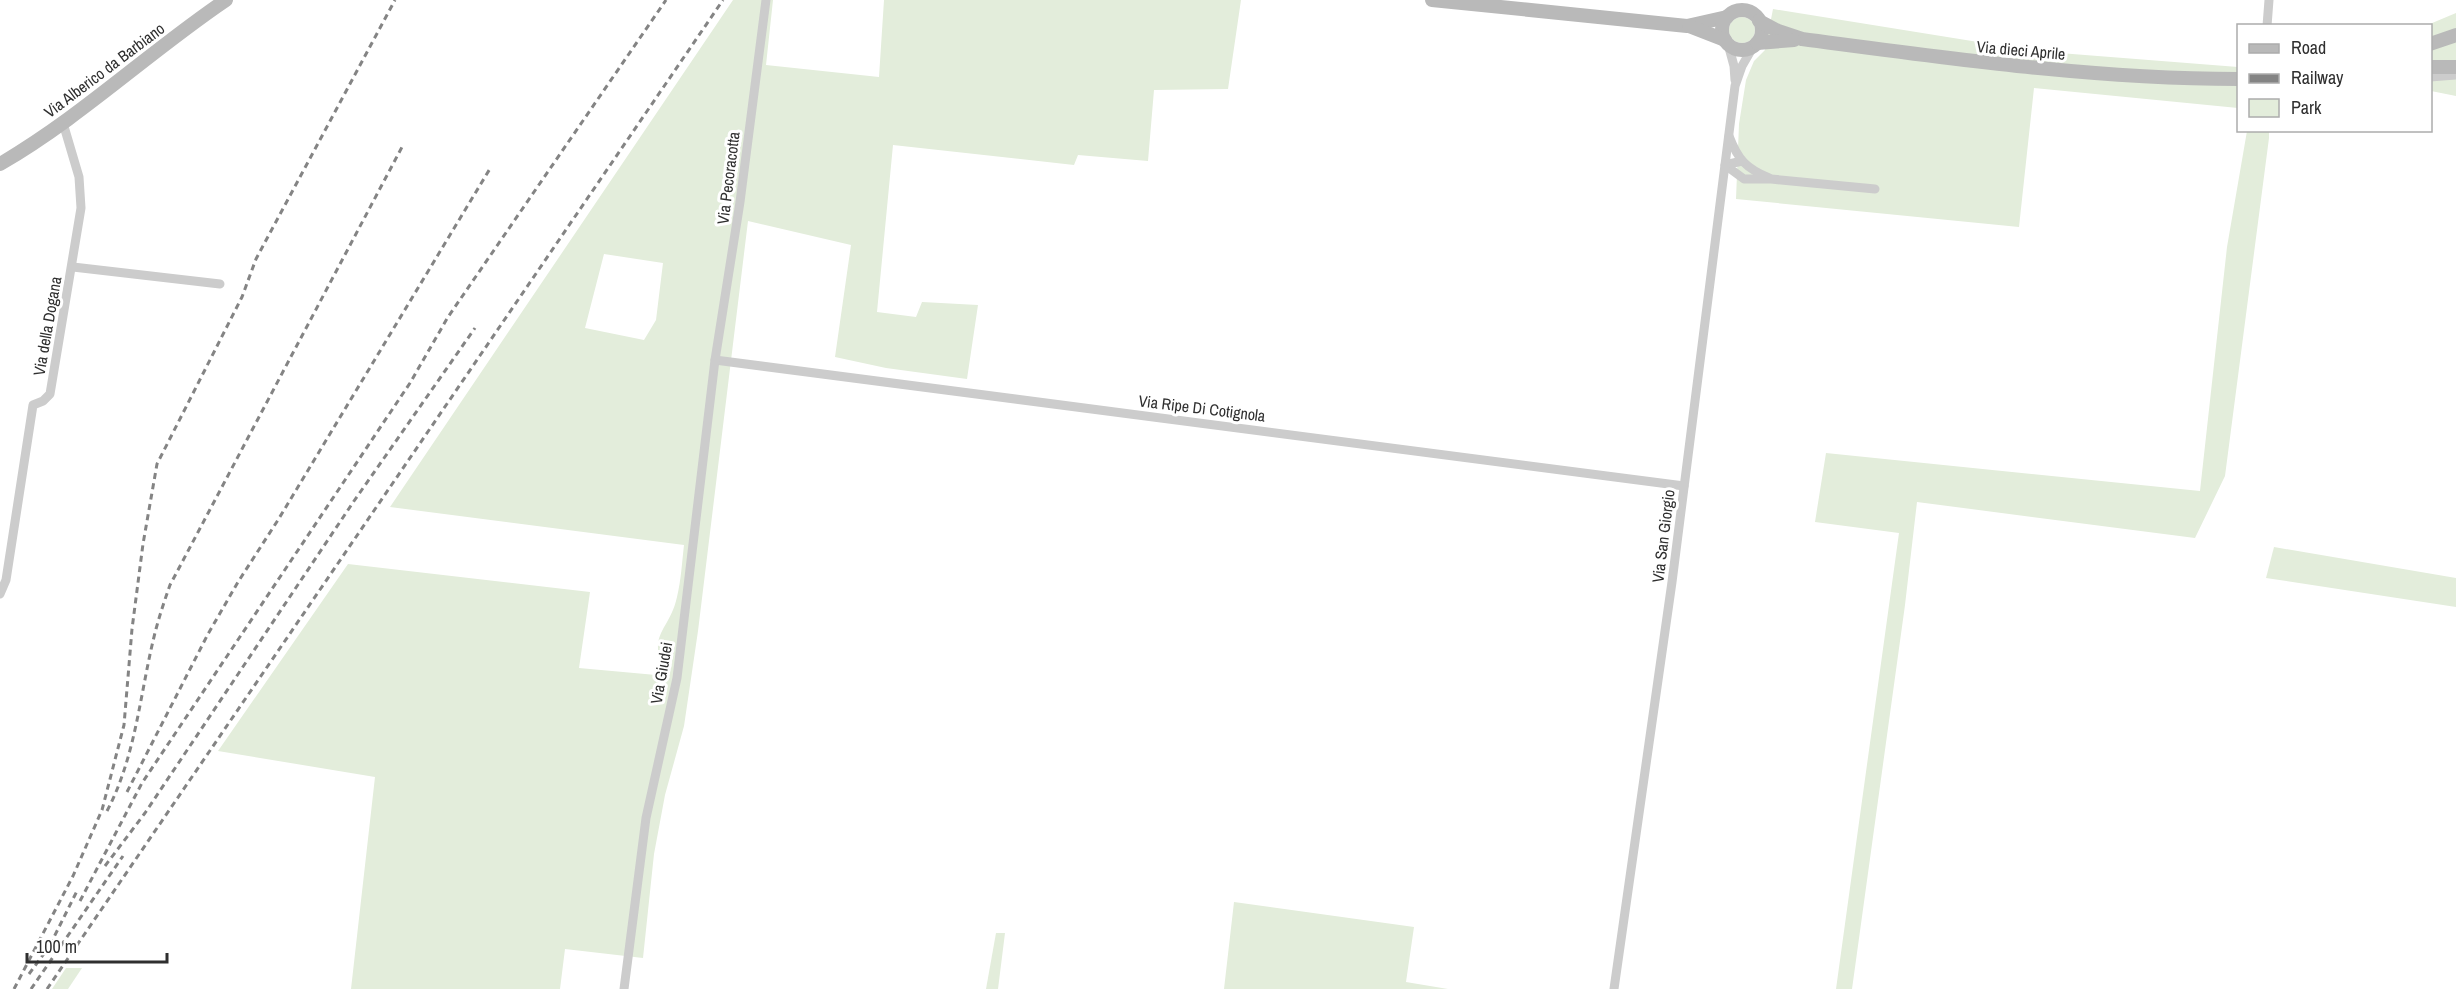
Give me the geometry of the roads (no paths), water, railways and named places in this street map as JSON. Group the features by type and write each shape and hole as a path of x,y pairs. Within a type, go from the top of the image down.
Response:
{"main road":[{"name":"Via Alberico da Barbiano","path":"0,164 63,123 188,26 226,0"},
{"path":"1432,0 1688,26 1740,50 1755,45 1762,32 1752,0"},
{"path":"1726,42 1722,29 1736,0"},
{"path":"1688,26 1728,16 1740,10 1758,18"},
{"name":"Via dieci Aprile","path":"1758,18 1778,31 1802,39 1998,65 2189,79 2237,79"},
{"path":"2432,43 2456,35"},
{"name":"Via dieci Aprile","path":"1755,45 1802,39"},
{"path":"2432,67 2456,67"}],"street":[{"name":"Via Pecoracotta","path":"716,360 740,202 766,0"},
{"path":"2267,24 2269,0"},
{"name":"Via San Giorgio","path":"1614,989 1684,486 1735,86 1734,66 1726,42"},
{"name":"Via San Giorgio","path":"1735,86 1742,66 1755,45"},
{"path":"2432,77 2456,75"},
{"name":"Via della Dogana","path":"0,594 6,580 33,405 43,401 50,394 73,267 81,208 79,177 63,123"},
{"path":"1729,134 1742,161 1751,170 1772,179"},
{"path":"1725,165 1742,161"},
{"path":"1725,165 1744,179"},
{"path":"1721,193 1735,181 1744,179 1772,179 1875,189"},
{"name":"Via della Dogana","path":"73,267 220,284"},
{"name":"Via Ripe Di Cotignola","path":"716,360 1684,486"},
{"name":"Via Giudei","path":"624,989 646,818 677,678 716,360"}],"railway":[{"path":"14,989 73,876 102,810 124,725 132,629 143,544 157,464 242,297 256,259 395,0"},
{"path":"80,901 142,783 410,383 448,317 666,0"},
{"path":"47,989 723,0"},
{"path":"107,811 125,767 137,722 156,629 170,585 402,147"},
{"path":"127,792 208,634 238,582 278,520 491,167"},
{"path":"105,866 145,813 354,501 475,328"},
{"path":"31,989 123,856"},
{"path":"50,945 78,889"},
{"path":"29,974 54,940"}]}
